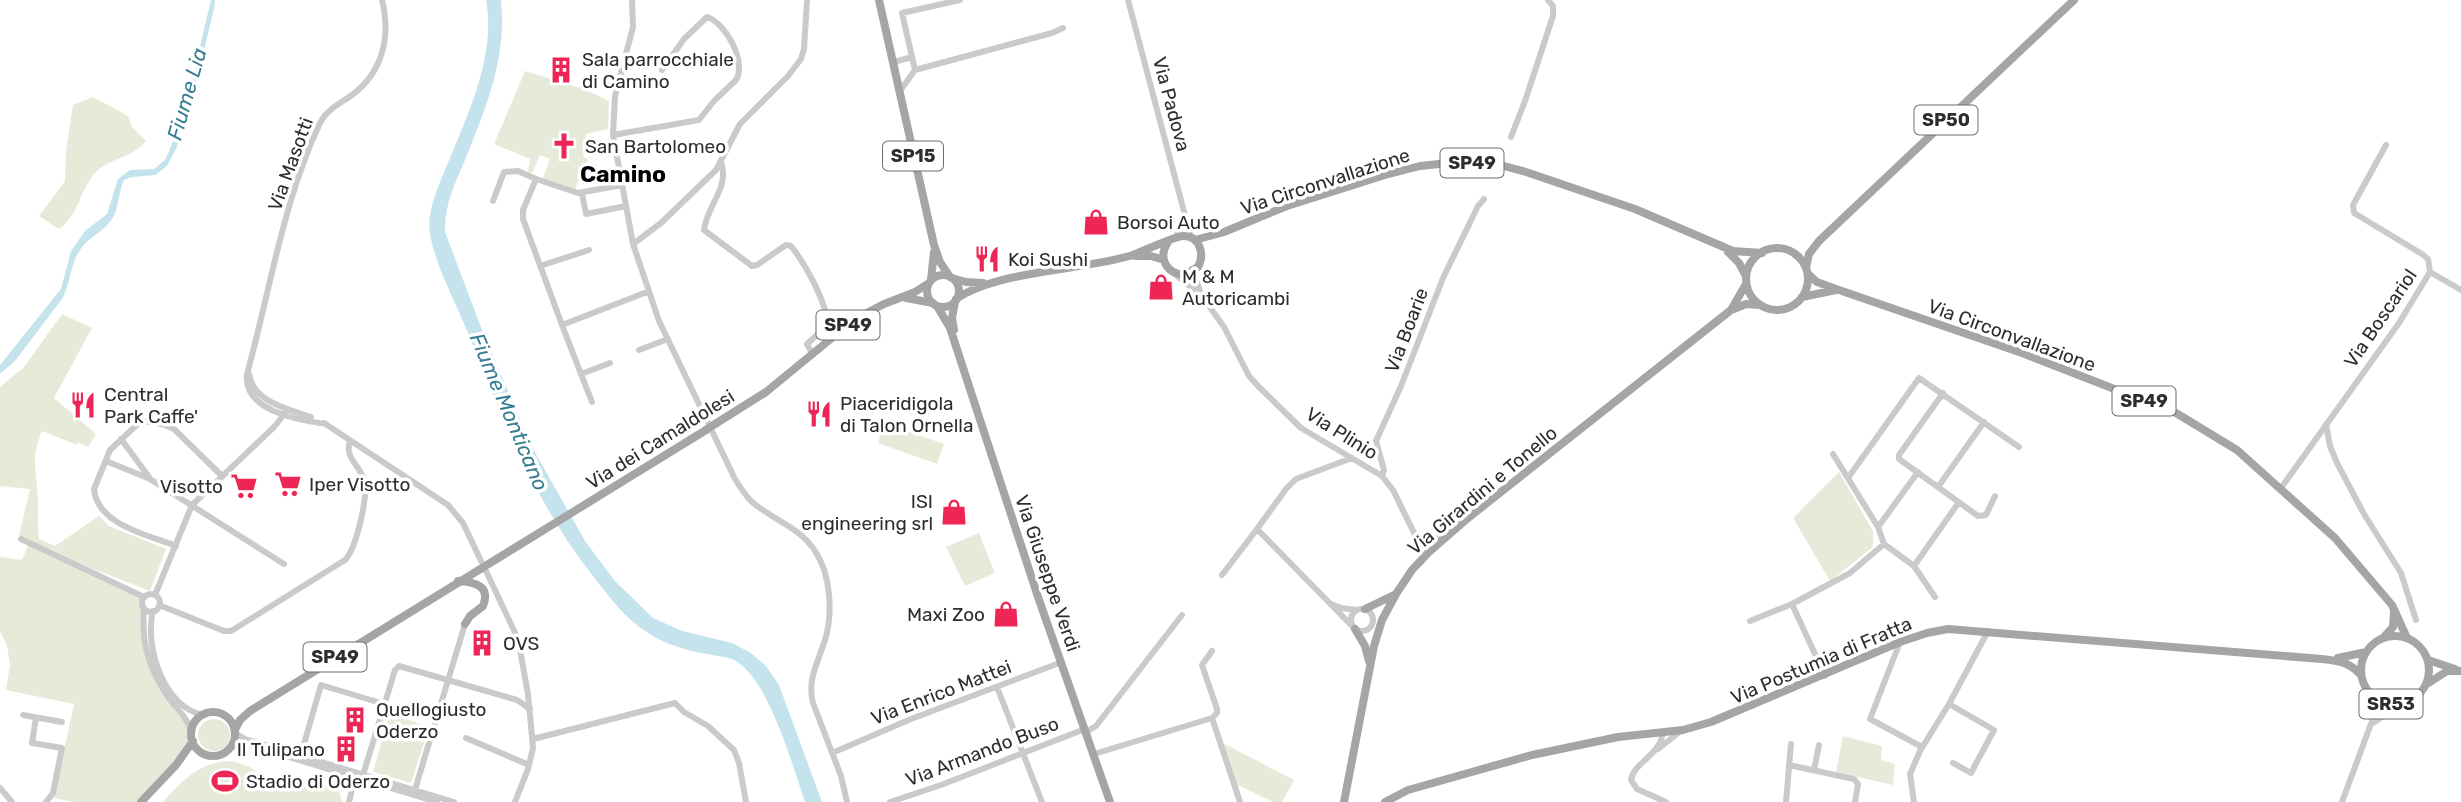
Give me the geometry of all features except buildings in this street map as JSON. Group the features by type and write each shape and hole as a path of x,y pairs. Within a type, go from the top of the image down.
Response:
{"main road":[{"name":"SP15","path":"879,0 934,246 934,265 930,281"},
{"name":"SP50","path":"1807,271 1809,254 1819,241 2074,0"},
{"name":"Via Circonvallazione","path":"1193,239 1224,232 1287,206 1400,170 1432,164 1472,163 1500,166 1540,177 1646,214 1740,253 1762,253"},
{"name":"Via Circonvallazione","path":"1202,255 1224,232"},
{"name":"SP49","path":"902,298 946,306 967,292 997,282 1129,256 1172,239 1193,239"},
{"path":"1172,239 1164,247 1164,261 1173,272 1184,275 1193,271"},
{"path":"1193,239 1202,255"},
{"name":"SP50","path":"1790,251 1803,250 1819,241"},
{"name":"Via Circonvallazione","path":"1717,245 1736,258 1746,280"},
{"name":"SP15","path":"934,246 951,277"},
{"name":"SP49","path":"1762,253 1771,249 1790,251 1802,261 1807,271"},
{"path":"1746,280 1751,262 1762,253"},
{"name":"SP49","path":"1193,271 1198,267 1202,255"},
{"name":"SP49","path":"1129,256 1151,256 1164,261"},
{"name":"Via Circonvallazione","path":"1807,271 1817,282 2022,354 2176,413 2237,450 2334,538 2392,606 2407,638"},
{"path":"1802,297 1808,282 1807,271"},
{"name":"SP49","path":"930,281 940,275 973,283 997,282"},
{"path":"951,277 958,290 955,300"},
{"name":"SP49","path":"1746,280 1754,299 1760,305 1778,310 1796,304 1802,297"},
{"name":"Via Girardini e Tonello","path":"1731,310 1746,280"},
{"name":"Via dei Camaldolesi","path":"235,731 240,720 250,711 766,392 868,311 902,298 930,281"},
{"path":"930,281 928,296 935,304"},
{"name":"Via Circonvallazione","path":"1802,297 1839,290"},
{"name":"Via Giuseppe Verdi","path":"955,300 952,318 958,354"},
{"name":"Via Giuseppe Verdi","path":"935,304 948,323 1110,802"},
{"name":"Via Girardini e Tonello","path":"1344,802 1370,667 1382,621 1396,594 1417,564 1448,535 1731,310 1746,304 1760,305"},
{"path":"458,581 478,584 483,587 485,593 483,606 470,616 465,624"},
{"path":"1361,610 1396,594"},
{"path":"2383,638 2393,627 2395,620 2392,606"},
{"path":"1355,629 1367,650 1370,667"},
{"name":"Via Postumia di Fratta","path":"1385,802 1408,790 1532,755 1618,737 1683,730 1711,722 1900,642 1948,629 2343,661 2353,666 2361,676"},
{"path":"2383,638 2407,638"},
{"name":"SR53","path":"2383,638 2366,652 2362,660 2361,676 2374,697 2391,704 2400,704 2411,700 2427,684 2447,671 2461,671"},
{"name":"SR53","path":"2407,638 2423,650 2428,660 2427,684"},
{"name":"Via Postumia di Fratta","path":"2322,659 2346,658 2366,652"},
{"name":"SR53","path":"2428,660 2461,671"},
{"name":"Via dei Camaldolesi","path":"226,716 250,711"},
{"name":"SP49","path":"205,715 215,713 226,716"},
{"path":"141,802 176,765 192,737 196,722 205,715"},
{"path":"226,716 235,731"},
{"name":"SP49","path":"230,749 235,731"},
{"path":"192,737 202,753"},
{"path":"176,765 202,753 215,756 230,749"}],"street":[{"name":"Via Masotti","path":"326,424 285,414 260,404 251,395 246,382 282,233 303,166 320,123 327,113 374,76 386,29 382,0"},
{"path":"632,0 633,27 615,96 613,135 633,244 667,339 743,491 757,506 796,529 816,551 822,563 828,591 828,622 810,685 813,703 844,783 846,802"},
{"path":"633,244 661,223 713,174 722,162 740,124 788,76 801,59 807,0"},
{"path":"900,91 913,72 902,13 960,0"},
{"name":"Via Padova","path":"1128,0 1187,228 1193,239"},
{"path":"1511,137 1553,16 1553,6 1548,0"},
{"path":"613,135 699,120 739,76 739,68 725,30 707,17 684,38 662,70"},
{"path":"895,67 913,72 1063,28"},
{"path":"895,67 912,57"},
{"name":"Via Boscariol","path":"2281,488 2399,323 2430,272 2428,259 2422,254 2354,213 2355,200 2386,145"},
{"path":"722,162 722,187 707,217 704,230 752,266 786,245 790,246 807,271 827,314 828,325 807,344 812,353"},
{"path":"493,201 504,172 518,171 582,193 622,185"},
{"path":"536,179 522,215 592,402"},
{"path":"582,193 586,214 626,206"},
{"name":"Via Boarie","path":"1382,476 1384,470 1376,441 1401,386 1443,278 1478,206 1484,199"},
{"path":"1172,239 1186,217"},
{"path":"540,266 589,250"},
{"name":"Via Plinio","path":"1193,271 1202,296"},
{"name":"Via Plinio","path":"1173,272 1202,296 1224,327 1249,376 1267,397 1301,428 1382,476 1393,490 1417,536 1428,542 1431,550"},
{"path":"2430,272 2461,290"},
{"path":"562,325 648,292"},
{"path":"639,350 667,339"},
{"name":"Via Masotti","path":"250,361 250,379 261,396 326,424 448,505 463,523 481,561"},
{"path":"581,374 610,363"},
{"path":"1848,478 1919,378 2019,447"},
{"path":"1943,393 1899,455 1899,459 1978,516 1986,515 1995,496"},
{"path":"155,595 192,505 288,411 304,415"},
{"path":"176,546 120,523 103,509 94,489 110,450 141,421 162,424 180,434 222,476"},
{"path":"1938,487 1984,422"},
{"path":"2326,424 2330,446 2337,463 2400,573 2416,620"},
{"path":"121,439 150,479"},
{"path":"159,605 227,631 242,626 349,556 354,547 365,491 365,481 349,454 350,441"},
{"path":"1833,454 1878,527 1884,544 1914,566 1935,597"},
{"path":"1222,575 1296,479 1352,458"},
{"path":"106,461 150,479 285,564"},
{"path":"1878,527 1917,472"},
{"path":"1914,566 1959,502"},
{"path":"1257,528 1327,601 1355,629 1365,631 1373,625 1372,615 1361,610 1341,608 1327,601"},
{"path":"1417,564 1420,552 1417,536 1432,539 1448,535"},
{"path":"22,539 144,597"},
{"path":"1750,621 1792,604 1850,573 1884,544"},
{"path":"486,571 520,644 530,709 533,739 529,765 515,802"},
{"path":"159,605 155,595 149,594 142,602 143,635 150,667 158,682 185,716 192,737"},
{"path":"1792,604 1825,676"},
{"path":"159,605 153,611 150,625 151,645 163,680 185,708 205,715"},
{"path":"144,609 153,611"},
{"path":"1355,629 1351,617 1361,610"},
{"path":"1086,731 1096,726 1182,615"},
{"path":"414,793 465,624"},
{"path":"1914,802 1910,774 1922,747 1949,704 1988,631"},
{"path":"1900,642 1870,719 1922,747"},
{"path":"1094,754 1212,718 1217,709 1202,665 1212,651"},
{"name":"Via Enrico Mattei","path":"832,753 911,719 1062,662"},
{"path":"349,802 395,670 399,666 517,700 530,709"},
{"path":"300,758 321,685 384,704"},
{"path":"997,687 1042,802"},
{"path":"517,700 528,694"},
{"path":"2342,802 2375,713 2374,697"},
{"path":"533,739 675,703 684,712 708,726 734,750 746,802"},
{"path":"1949,704 1994,730 1971,773 1952,763"},
{"path":"2369,727 2400,704"},
{"path":"23,715 62,722"},
{"path":"36,718 32,743 62,748 53,793 46,802"},
{"path":"1212,718 1240,802"},
{"path":"1666,802 1637,789 1631,780 1634,771 1683,730"},
{"path":"235,731 246,740 437,802"},
{"name":"Via Armando Buso","path":"891,802 1086,731"},
{"path":"1656,750 1663,732"},
{"path":"466,738 529,765"},
{"path":"230,749 246,744 300,758"},
{"path":"1786,802 1791,744"},
{"path":"1814,770 1819,745"},
{"path":"1789,765 1856,780 1858,784 1855,802"},
{"path":"0,789 12,802"},
{"path":"414,793 454,802"}],"green space":[{"path":"525,71 587,90 609,101 608,129 586,134 583,157 588,159 576,191 543,178 550,159 540,155 532,173 528,172 530,159 494,144"},
{"path":"93,97 128,116 132,127 146,141 135,151 107,164 95,173 71,218 59,229 39,216 65,181 66,151 73,105"},
{"path":"62,314 92,328 54,398 96,434 88,447 42,431 35,459 39,539 55,546 99,516 109,526 166,549 150,591 88,567 19,535 30,489 0,486 0,387 24,367"},
{"path":"884,423 944,444 937,464 878,443"},
{"path":"1839,472 1873,531 1873,547 1830,581 1793,518"},
{"path":"979,533 995,573 965,586 946,547"},
{"path":"29,543 144,597 145,647 192,733 193,741 141,802 74,802 54,798 74,704 6,690 10,665 7,646 0,631 0,557 22,560"},
{"path":"390,713 429,727 411,783 373,772"},
{"path":"214,719 225,724 230,735 225,746 214,751 203,746 198,735 203,724"},
{"path":"1843,736 1882,746 1881,760 1895,764 1893,785 1836,772"},
{"path":"1223,743 1294,780 1282,802 1273,802 1236,784"},
{"name":"Stadio di Oderzo","path":"232,761 250,767 269,784 327,777 338,786 342,802 163,802 185,779 201,768"}],"water":[{"name":"Fiume Lia","path":"211,0 215,0 214,9 196,83 187,103 177,147 167,166 155,175 124,180 113,218 80,250 62,299 15,361 0,374 0,365 61,289 71,251 85,231 107,214 118,179 130,170 154,169 165,160 176,135 183,96 193,76"},
{"name":"Fiume Monticano","path":"486,0 501,0 498,62 487,102 451,195 445,232 482,330 532,447 585,541 614,580 653,618 682,631 732,643 751,653 766,666 779,685 822,802 805,802 777,723 756,682 745,668 732,659 681,648 647,632 616,604 572,548 537,489 507,428 446,284 430,234 430,215 479,81 487,40"}],"place":[{"name":"Sala parrocchiale di Camino","path":"561,70"},
{"name":"San Bartolomeo","path":"564,146"},
{"name":"Borsoi Auto","path":"1096,222"},
{"name":"Koi Sushi","path":"987,259"},
{"name":"M & M Autoricambi","path":"1161,287"},
{"name":"Central Park Caffe'","path":"83,405"},
{"name":"Piaceridigola di Talon Ornella","path":"819,414"},
{"name":"Iper Visotto","path":"288,484"},
{"name":"Visotto","path":"244,486"},
{"name":"ISI engineering srl","path":"954,512"},
{"name":"Maxi Zoo","path":"1006,614"},
{"name":"OVS","path":"482,643"},
{"name":"Quellogiusto Oderzo","path":"355,720"},
{"name":"Il Tulipano","path":"346,749"},
{"name":"Stadio di Oderzo","path":"225,781"}],"district":[{"name":"Camino","path":"623,174"}]}
